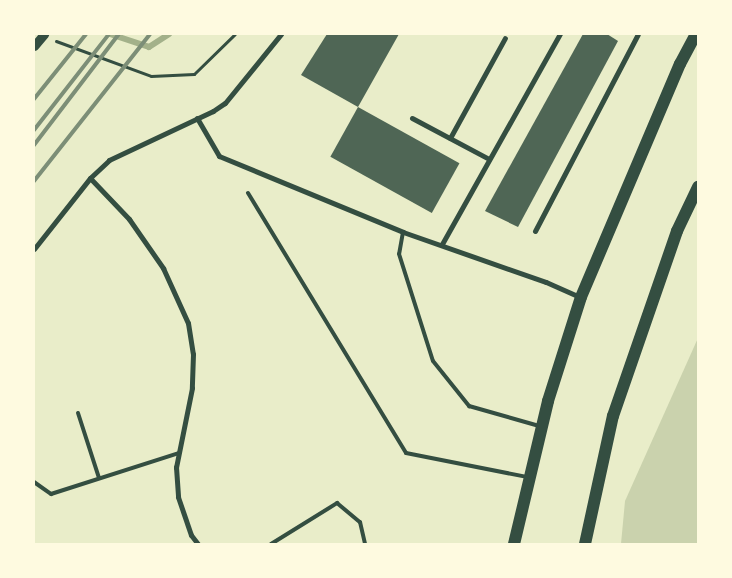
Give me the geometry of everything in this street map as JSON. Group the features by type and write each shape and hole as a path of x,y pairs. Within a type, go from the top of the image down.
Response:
{"main road":[{"path":"514,544 542,427 581,298 680,64 696,34"},
{"path":"585,544 613,416 676,231 698,187"}],"street":[{"path":"34,46 44,34"},
{"path":"34,249 90,178 109,160 225,103 281,34"},
{"path":"442,244 560,34"},
{"path":"535,231 638,34"},
{"path":"450,138 505,38"},
{"path":"197,118 219,156 403,232 442,244 546,282 581,298"},
{"path":"412,118 489,159"},
{"path":"90,178 129,219 163,268 188,324 193,354 192,388 176,467 178,497 191,535 198,544"}],"lane":[{"path":"248,193 406,452 530,478"},
{"path":"403,232 399,254 433,362 470,406 542,427"},
{"path":"78,413 98,478"},
{"path":"34,482 46,493 51,494 179,453"},
{"path":"271,544 336,503 360,522 366,544"}],"path":[{"path":"54,40 151,76 194,74 235,34"}],"green space":[{"path":"698,338 698,544 621,544 625,501"}],"building":[{"path":"327,34 399,34 358,107 301,75"},
{"path":"583,34 607,34 618,41 518,227 485,211"},
{"path":"358,107 459,163 432,213 330,157"}],"waterway":[{"path":"110,34 149,47 169,34"}],"railway":[{"path":"34,99 86,34"},
{"path":"34,130 109,34"},
{"path":"34,145 119,34"},
{"path":"34,181 150,34"}]}
